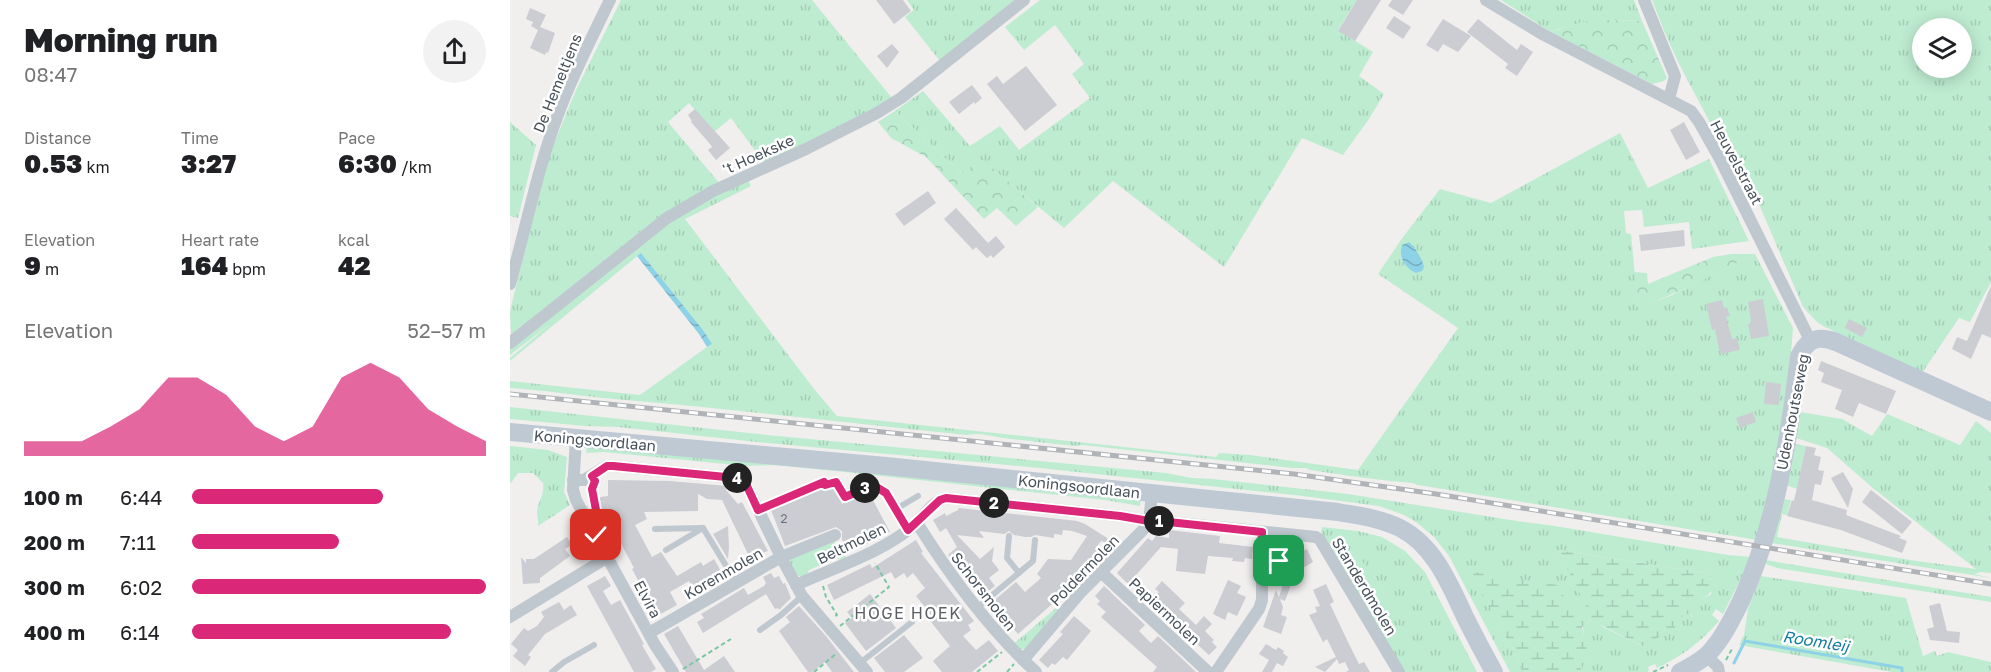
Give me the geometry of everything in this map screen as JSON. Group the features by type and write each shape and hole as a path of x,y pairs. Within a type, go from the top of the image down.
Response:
{"street":[{"name":"De Hemeltjens","path":"510,284 559,111 610,0"},
{"name":"'t Hoekske","path":"510,344 667,218 713,191 806,149 877,113 901,98 1024,0"},
{"name":"Heuvelstraat","path":"1486,0 1544,36 1690,111 1699,122 1720,159 1810,340"},
{"path":"1644,0 1675,76 1669,99"},
{"name":"Udenhoutseweg","path":"1680,672 1706,655 1719,639 1734,615 1754,572 1767,533 1783,463 1799,357 1810,340 1823,338 1836,342 1991,412"},
{"name":"Koningsoordlaan","path":"510,432 886,466 1338,512 1376,519 1398,527 1425,546 1439,567 1494,672"},
{"name":"Elvira","path":"576,438 573,480 576,500 672,671"},
{"path":"573,480 584,480 607,466 736,478 746,484 781,556"},
{"path":"1149,521 1152,494"},
{"name":"Beltmolen","path":"799,590 820,574 870,554 912,526 940,500 946,498 1149,521"},
{"name":"Standerdmolen","path":"1149,521 1317,537 1399,672"},
{"name":"Poldermolen","path":"1021,659 1149,521"},
{"name":"Schorsmolen","path":"912,526 1009,647 1036,672"},
{"path":"1216,672 1259,609 1262,600 1260,569 1262,532"},
{"name":"Beltmolen","path":"781,556 835,535"},
{"name":"Korenmolen","path":"649,633 781,556 799,590 863,668"},
{"path":"510,617 608,557"},
{"name":"Papiermolen","path":"1101,572 1208,672"},
{"path":"1706,655 1718,667 1719,672"}],"lane":[{"path":"758,510 813,487"},
{"path":"886,493 896,509 912,526"},
{"path":"896,509 918,496"},
{"path":"655,529 704,528"},
{"path":"666,550 704,528"},
{"path":"704,528 736,582"},
{"path":"1008,536 1007,558 1019,573"},
{"path":"978,607 1033,561 1035,540"},
{"path":"760,630 781,615 799,590"},
{"path":"863,668 912,622"},
{"path":"552,672 564,662 594,645"}],"path":[{"path":"592,476 595,481 592,489 596,510"},
{"path":"813,487 824,482 825,485 836,482 845,497 873,485 886,493"},
{"path":"1260,569 1274,571 1285,553 1298,543 1299,536"},
{"path":"833,631 889,587 870,554"},
{"path":"820,574 826,597 837,615 824,621"},
{"path":"672,671 731,639"},
{"path":"814,672 846,645"},
{"path":"977,672 1009,647"}],"green space":[{"path":"621,0 812,0 892,98 873,112 765,164 731,118 714,132 689,103 668,122 721,185 659,217 511,335 510,311 548,158 576,90"},
{"path":"907,0 1015,0 940,61 905,17 914,10"},
{"path":"1040,0 1357,0 1338,30 1373,52 1359,76 1384,94 1343,155 1302,138 1224,267 1113,181 1064,228 983,161 961,173 895,111 923,91 970,146 1000,126 1019,150 1090,98 1072,74 1084,64 1055,25 1024,50 1005,27"},
{"path":"1501,0 1634,0 1642,21 1607,20 1551,32"},
{"path":"1652,0 1991,0 1991,282 1970,322 1959,318 1922,373 1823,326 1803,307 1750,183 1724,149 1679,64"},
{"path":"1642,21 1667,78 1664,81 1652,84 1551,32 1581,22"},
{"path":"895,111 961,173 983,160 1038,207 1016,226 997,208 984,219 926,157 891,138 878,122"},
{"path":"510,122 536,145 518,218 510,216"},
{"path":"1620,133 1648,188 1709,159 1749,241 1692,249 1689,222 1644,227 1642,210 1624,211 1626,233 1631,234 1638,308 1670,296 1755,254 1793,328 1789,377 1777,454 1757,540 1412,483 1306,468 510,388 510,381 640,395 711,344 703,330 641,253 510,361 510,358 549,325 510,355 510,349 682,213 748,180 751,186 685,219 837,416 1216,457 1219,453 1250,455 1358,470 1458,328 1378,274 1440,189 1491,203"},
{"path":"1755,254 1638,309 1634,272 1647,273 1648,284 1713,257"},
{"path":"510,407 758,434 1166,473 1192,478 1348,494 1752,557 1723,614 1716,609 1712,615 1719,621 1712,629 1675,659 1657,668 1655,664 1648,667 1647,672 1578,672 1586,661 1587,655 1583,626 1593,619 1603,627 1642,646 1684,614 1690,614 1693,617 1694,604 1711,594 1712,579 1706,573 1558,550 1590,612 1577,619 1474,575 1524,672 1510,672 1449,556 1434,537 1416,522 1379,506 1030,467 618,427 510,419"},
{"path":"1800,412 1842,419 1872,436 1887,414 1960,445 1976,421 1991,433 1991,573 1974,574 1991,578 1771,543 1783,499 1791,500 1787,515 1782,514 1777,537 1976,569 1874,489 1827,448 1796,438"},
{"path":"1795,444 1806,446 1797,489 1786,485 1791,471"},
{"path":"587,445 1141,498 1140,506 1105,500 773,465 746,466 604,452 586,453"},
{"path":"510,446 548,450 567,457 564,492 570,505 538,526 537,512 543,483 533,473 518,473 510,482"},
{"path":"1322,527 1358,531 1382,537 1405,551 1425,572 1477,672 1403,672 1321,534"},
{"path":"833,539 847,559 843,561 837,558 809,570 807,575 802,577 797,575 787,558"},
{"path":"1558,550 1706,573 1711,578 1713,587 1708,595 1694,605 1694,617 1691,614 1688,616 1689,614 1684,614 1673,630 1642,646 1591,620 1582,627 1587,656 1586,662 1578,672 1524,672 1481,594 1473,574 1475,572 1557,585 1577,619 1589,612"},
{"path":"1360,557 1392,611 1375,620 1344,566"},
{"path":"1765,560 1991,597 1991,602 1777,568 1766,564"},
{"path":"1761,576 1906,598 1923,656 1935,651 1937,656 1948,652 1991,662 1991,672 1892,672 1739,645 1744,635 1748,609"},
{"path":"1056,608 1059,611 1025,649 1020,650 1012,645"}],"water":[{"path":"1409,242 1424,267 1422,271 1416,273 1406,265 1402,258 1402,245"},
{"path":"641,253 712,344 707,347 637,256"}],"building":[{"path":"876,0 903,0 911,11 894,24"},
{"path":"1357,0 1381,0 1355,41 1338,31"},
{"path":"1392,0 1413,0 1403,15 1388,6"},
{"path":"530,8 546,15 540,27 555,33 548,53 546,52 545,55 530,48 538,30 531,26 533,22 526,19"},
{"path":"1394,16 1411,27 1403,39 1386,28"},
{"path":"1443,19 1471,36 1458,52 1443,44 1438,52 1426,45"},
{"path":"1478,19 1517,50 1521,44 1533,52 1517,76 1505,68 1508,64 1467,32"},
{"path":"892,44 899,52 887,68 877,56"},
{"path":"1026,66 1057,105 1025,131 987,84 997,76 1003,84"},
{"path":"972,85 982,98 959,114 949,102"},
{"path":"695,109 730,148 716,160 708,150 712,147 688,115"},
{"path":"1684,122 1700,152 1686,160 1670,130"},
{"path":"928,191 936,203 904,226 895,214"},
{"path":"956,208 988,243 996,236 1005,247 993,258 991,255 987,258 976,247 973,250 944,219"},
{"path":"1684,230 1685,246 1641,251 1639,235"},
{"path":"1991,286 1991,338 1982,334 1971,359 1952,349 1957,337 1967,341"},
{"path":"1763,299 1769,336 1751,339 1748,302"},
{"path":"1722,300 1730,316 1726,317 1732,339 1737,338 1740,350 1720,354 1715,329 1712,330 1706,304"},
{"path":"1849,319 1867,328 1862,337 1845,328"},
{"path":"1821,361 1896,391 1886,414 1859,403 1853,417 1835,409 1842,390 1821,382 1824,373 1818,370"},
{"path":"1766,382 1781,384 1779,405 1764,404"},
{"path":"1753,412 1756,422 1740,428 1736,418"},
{"path":"1806,446 1816,448 1814,455 1821,457 1818,470 1824,471 1821,485 1815,484 1812,500 1847,510 1846,515 1901,536 1899,538 1907,541 1902,553 1841,530 1787,516 1792,500 1794,501"},
{"path":"1843,472 1853,489 1848,508 1831,478"},
{"path":"608,480 670,481 727,486 726,490 738,504 742,502 768,551 748,554 722,500 707,499 698,494 698,511 644,512 647,519 635,525 652,557 661,552 677,576 701,562 703,566 714,559 724,577 696,593 689,581 670,592 677,605 657,616 632,569 634,568 616,534 616,529 608,530 608,527 602,527 600,497 608,496"},
{"path":"833,483 842,504 868,491 890,532 849,553 842,540 842,531 836,527 785,546 771,510"},
{"path":"1871,490 1912,522 1902,534 1862,502"},
{"path":"959,508 1077,521 1112,541 1110,544 1101,541 1095,549 1102,554 1083,577 1018,634 1010,625 1005,629 995,616 999,612 991,603 1016,582 1025,592 1041,578 1037,574 1048,559 1071,560 1087,536 1063,530 1062,535 1054,534 1054,538 1035,535 1025,537 1014,535 1009,531 1004,534 979,531 984,538 957,535 980,559 994,547 992,561 999,570 989,578 995,586 982,596 948,555 957,547 946,528 940,532 933,520 945,513 946,516"},
{"path":"728,526 729,547 728,559 713,534"},
{"path":"1169,530 1220,536 1219,543 1253,547 1252,559 1245,558 1244,562 1232,561 1233,558 1208,556 1205,574 1176,571 1178,549 1161,547 1128,584 1117,573 1148,538 1152,541 1156,536 1169,538"},
{"path":"567,537 572,545 565,549 570,556 540,578 540,583 523,584 521,557 526,563 526,559 534,559"},
{"path":"916,540 923,552 921,553 974,621 968,625 971,630 963,636 976,650 989,640 998,651 972,672 942,672 933,661 950,646 928,618 931,615 916,596 925,588 913,573 907,578 904,573 895,579 891,572 834,600 827,585 870,564 872,568"},
{"path":"1307,549 1313,562 1296,572 1290,557"},
{"path":"771,573 774,578 779,576 783,584 785,583 791,598 779,610 775,609 766,594 703,633 697,622 704,618 701,614 744,588 748,595 764,586 766,583 763,577"},
{"path":"1286,575 1294,577 1285,601 1280,599 1283,607 1281,615 1287,617 1281,634 1263,627 1276,590 1279,597"},
{"path":"605,576 611,586 603,591 611,605 620,600 656,669 651,672 634,672 587,586"},
{"path":"1228,580 1241,586 1237,593 1246,597 1237,616 1228,612 1225,620 1213,614"},
{"path":"1162,581 1185,603 1179,609 1196,625 1204,616 1212,624 1205,631 1217,647 1209,655 1151,602 1159,592 1155,589"},
{"path":"1326,584 1334,602 1330,604 1359,664 1364,662 1370,672 1346,672 1349,670 1345,662 1339,664 1337,659 1325,672 1315,667 1336,657 1327,639 1323,642 1309,615 1317,612 1315,607 1320,606 1313,590"},
{"path":"1104,586 1145,625 1139,631 1151,643 1158,636 1196,672 1153,672 1157,667 1101,617 1106,612 1097,604 1100,601 1095,596"},
{"path":"870,594 896,628 866,651 845,623 852,618 847,612"},
{"path":"559,602 564,610 571,605 577,615 545,634 528,655 531,657 525,666 513,656 518,650 511,644 524,628 528,631 537,626 544,617 541,612"},
{"path":"1940,603 1947,631 1960,632 1959,643 1930,640 1927,629 1934,627 1929,606"},
{"path":"799,606 854,672 832,672 825,662 812,672 808,672 779,631 790,622 786,617"},
{"path":"1074,616 1091,631 1067,660 1063,657 1048,668 1039,660 1063,634 1060,632"},
{"path":"678,626 704,670 724,656 735,672 686,672 664,634"},
{"path":"904,635 923,658 904,672 885,672 874,658"},
{"path":"1266,644 1276,650 1278,647 1288,657 1283,666 1277,663 1272,672 1262,672 1269,660 1259,654"}],"waterway":[{"name":"Roomleij","path":"1734,663 1745,641 1902,668 1902,672"}],"railway":[{"path":"510,394 1294,474 1436,494 1991,584"}],"district":[{"name":"HOGE HOEK","path":"908,613"}],"route":[{"path":"596,535 600,531 592,489 595,481 592,476 607,466 613,466 736,478 746,484 758,510 824,482 825,485 836,482 845,497 873,485 886,493 908,530 940,500 946,498 1262,532 1260,569 1274,571 1279,561"}]}
